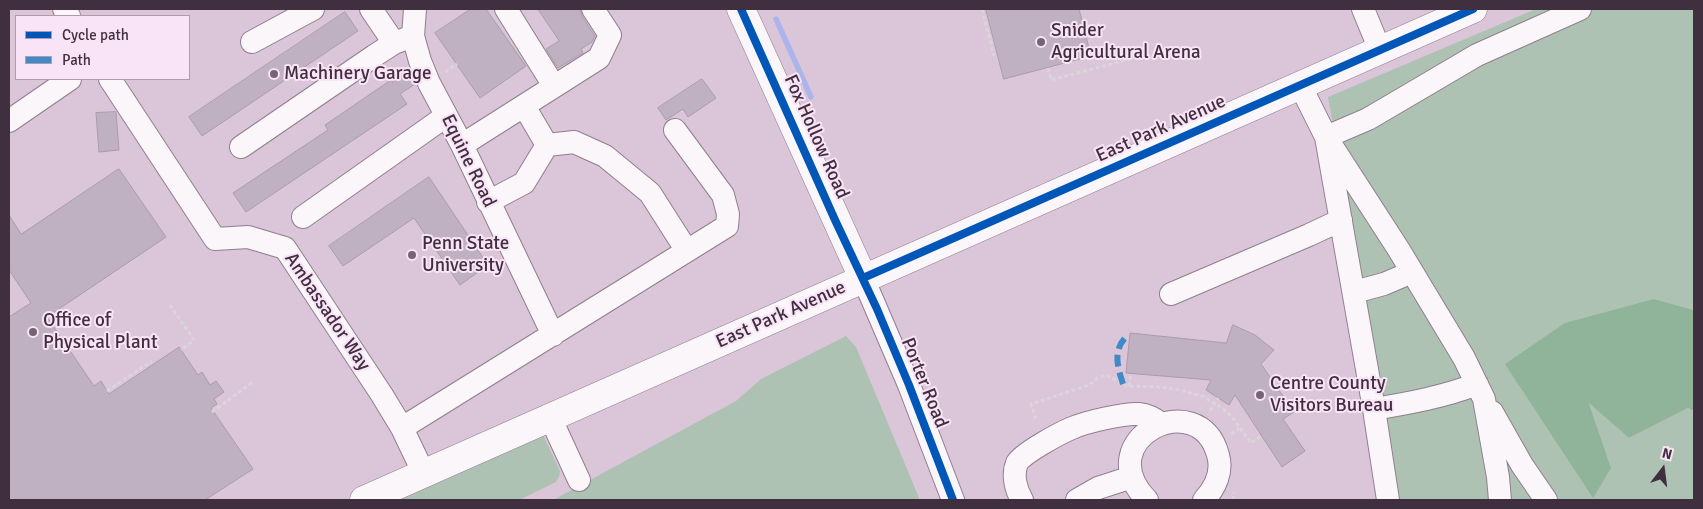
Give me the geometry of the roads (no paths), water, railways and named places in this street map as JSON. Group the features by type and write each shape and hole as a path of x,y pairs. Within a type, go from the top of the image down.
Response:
{"main road":[{"name":"Fox Hollow Road","path":"741,9 863,278"},
{"name":"East Park Avenue","path":"364,500 1473,9"}],"street":[{"path":"252,42 313,9"},
{"path":"241,147 404,39 371,9"},
{"name":"Equine Road","path":"415,9 404,39 420,61 553,334"},
{"path":"506,9 554,86"},
{"path":"462,145 599,58 610,35 593,9"},
{"path":"1363,9 1380,50"},
{"path":"1326,137 1368,119 1477,55 1580,9"},
{"path":"9,121 69,80"},
{"name":"Ambassador Way","path":"111,80 215,239 248,237 285,248 374,382 402,428 424,474"},
{"path":"1300,85 1326,137 1412,272 1464,358 1480,391 1522,465 1546,500"},
{"path":"524,106 547,145"},
{"path":"302,217 446,116"},
{"path":"402,428 727,226 728,214 723,195 675,130"},
{"path":"1326,137 1374,409 1388,500"},
{"path":"547,145 574,142 605,156 650,193 687,251"},
{"path":"488,202 524,183 547,145"},
{"path":"1171,294 1341,220"},
{"path":"1354,292 1384,284 1412,272"},
{"name":"Porter Road","path":"863,278 909,385 953,500"},
{"path":"1374,409 1422,401 1454,393 1480,391"},
{"path":"1480,391 1498,477 1500,500"},
{"path":"1022,500 1018,492 1015,476 1016,465 1023,455 1072,428 1107,419 1137,414 1150,416 1160,423"},
{"path":"550,417 579,480"},
{"path":"1147,500 1138,490 1132,477 1131,459 1135,445 1146,431 1160,423 1178,421 1193,424 1205,432 1216,447 1220,462 1216,484 1204,500"},
{"path":"1077,500 1098,488 1132,477"}],"waterway":[{"path":"776,19 811,97"}],"place":[{"name":"Snider Agricultural Arena","path":"1041,42"},
{"name":"Machinery Garage","path":"274,74"},
{"name":"Penn State University","path":"412,255"},
{"name":"Office of Physical Plant","path":"33,332"},
{"name":"Centre County Visitors Bureau","path":"1260,395"}]}
